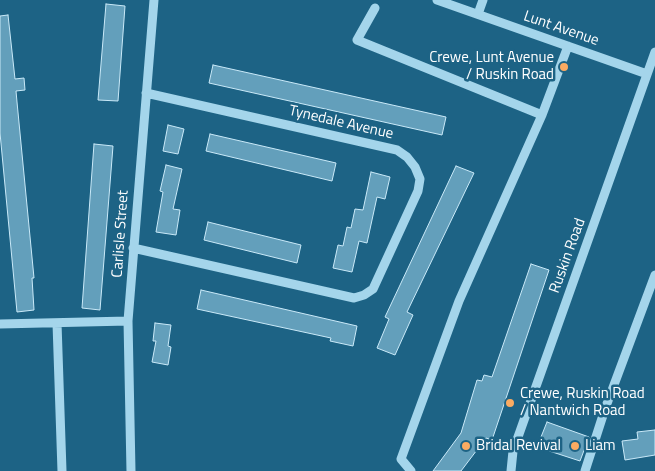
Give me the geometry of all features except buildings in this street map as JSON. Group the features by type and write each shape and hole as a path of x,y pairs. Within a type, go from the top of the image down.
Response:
{"street":[{"name":"Carlisle Street","path":"131,471 128,321 154,0"},
{"name":"Lunt Avenue","path":"437,0 647,74"},
{"path":"478,14 483,0"},
{"path":"374,8 356,40 542,115"},
{"path":"411,471 401,459 459,300 542,115 568,46"},
{"name":"Ruskin Road","path":"512,471 513,451 655,52"},
{"name":"Tynedale Avenue","path":"133,248 354,298 364,295 373,289 418,191 420,179 411,162 397,150 146,93"},
{"path":"585,471 605,409 655,275"},
{"path":"0,324 128,321"},
{"path":"57,323 62,471"}],"place":[{"name":"Crewe, Lunt Avenue / Ruskin Road","path":"564,67"},
{"name":"Crewe, Ruskin Road / Nantwich Road","path":"510,403"},
{"name":"Bridal Revival","path":"466,446"},
{"name":"Liam","path":"575,446"}]}
